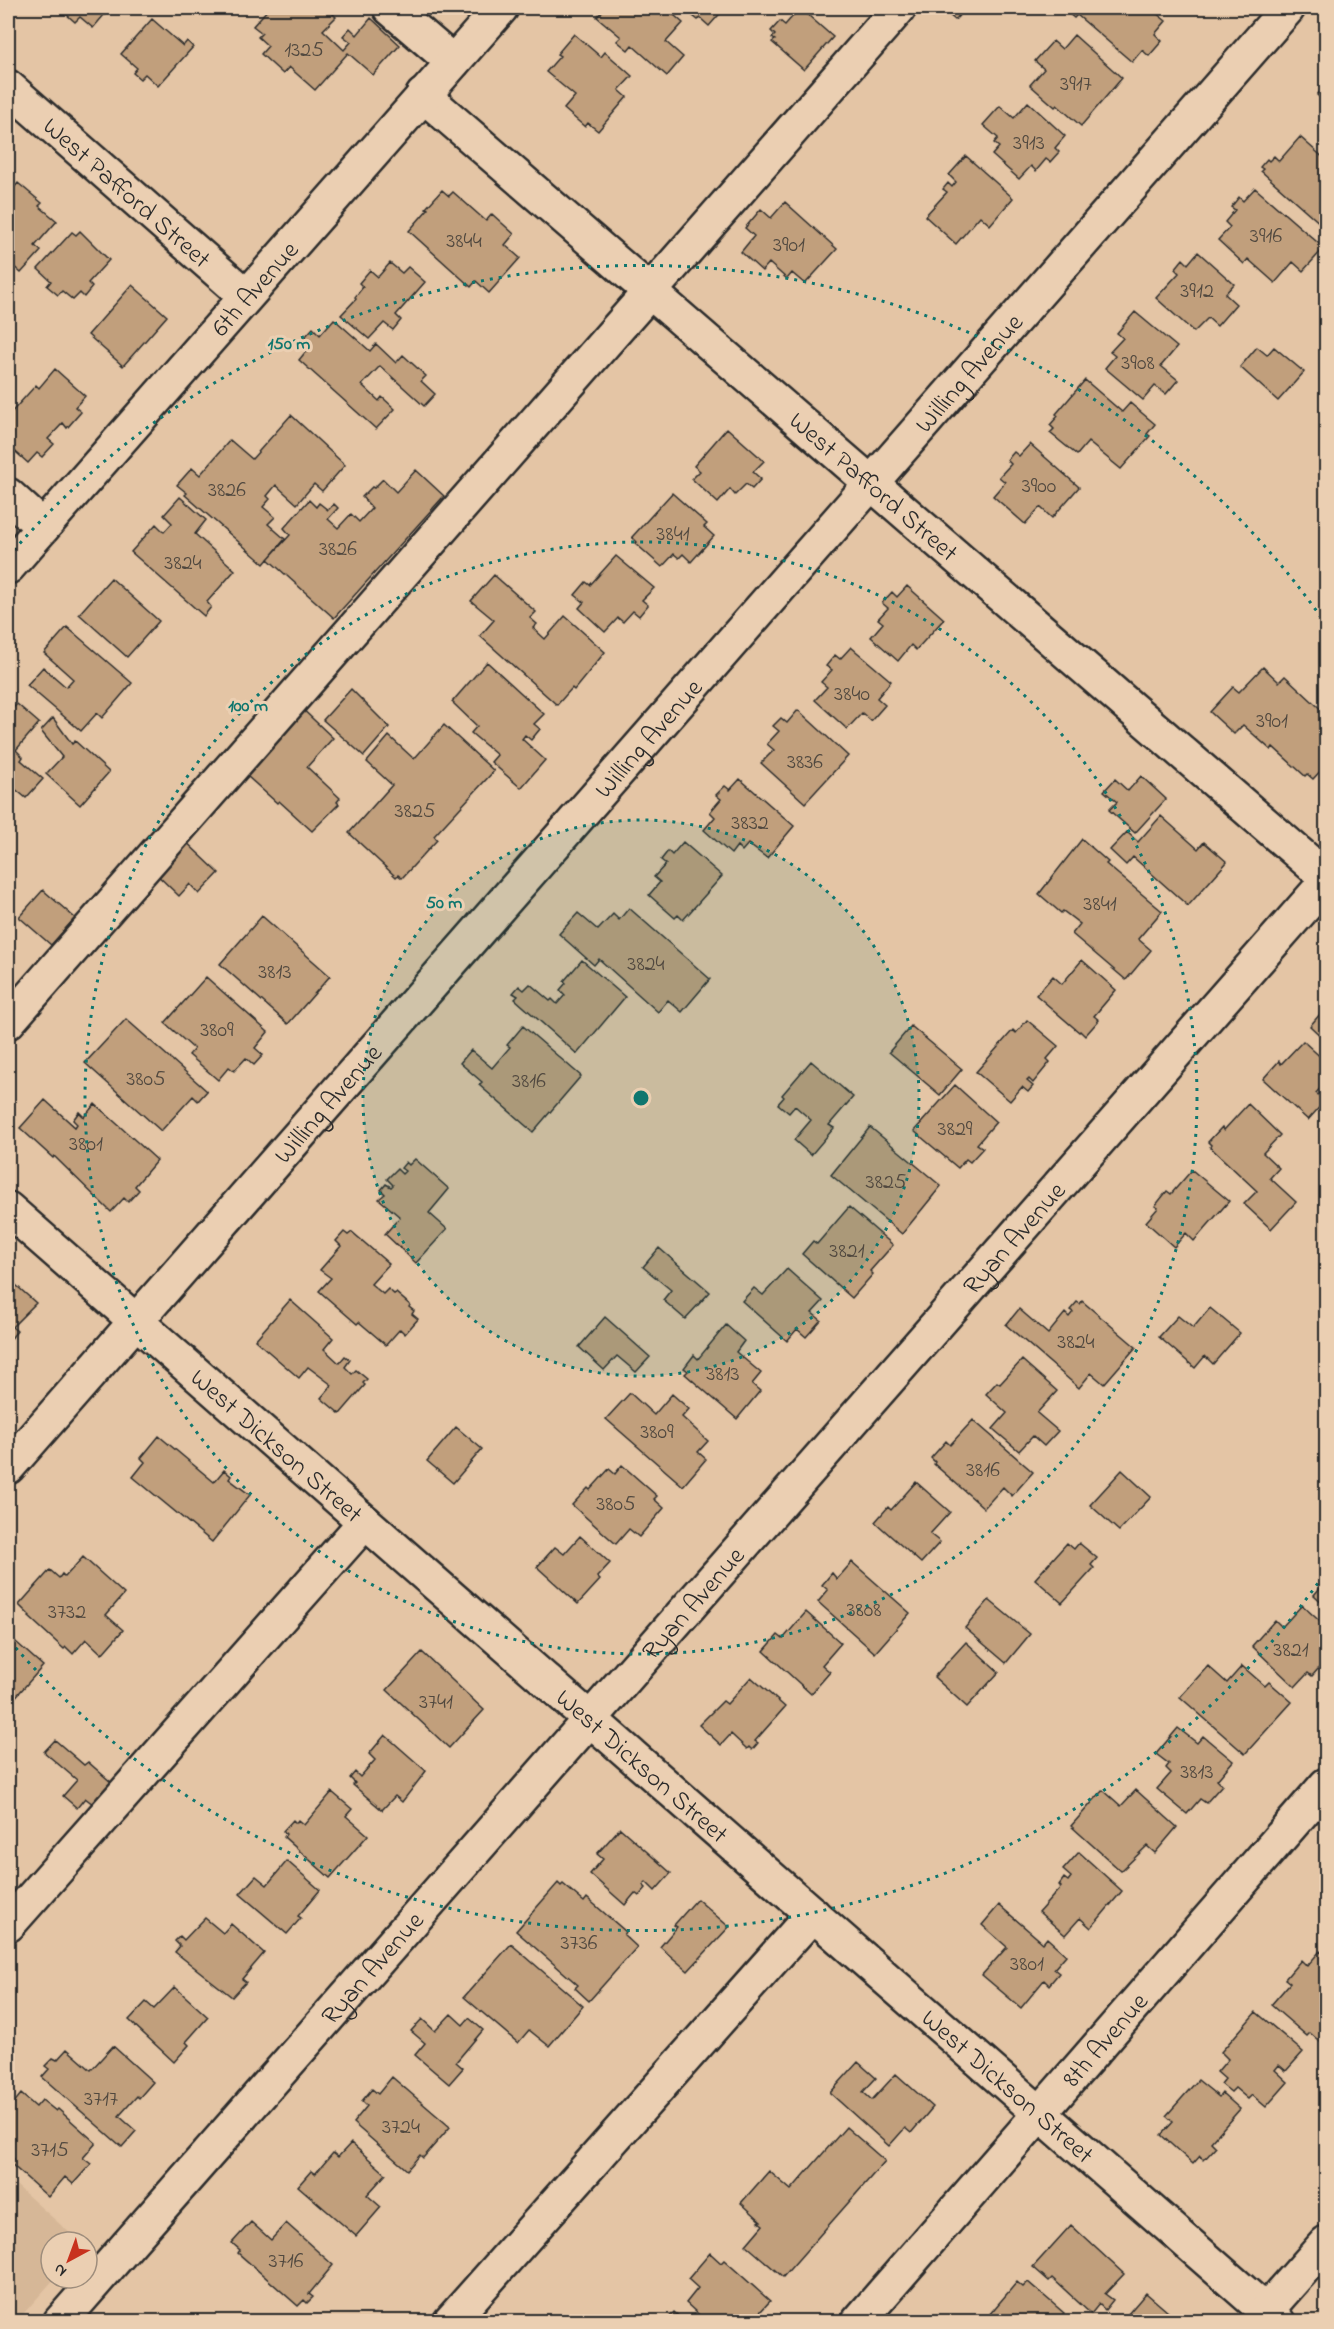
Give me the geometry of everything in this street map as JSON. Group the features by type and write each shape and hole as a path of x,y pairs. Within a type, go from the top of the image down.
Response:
{"street":[{"path":"390,8 453,62"},
{"name":"6th Avenue","path":"8,567 501,8"},
{"path":"8,1022 898,8"},
{"name":"Willing Avenue","path":"8,1467 1288,8"},
{"name":"West Pafford Street","path":"8,87 246,296"},
{"name":"West Pafford Street","path":"423,95 1326,877"},
{"path":"8,495 43,527"},
{"name":"Ryan Avenue","path":"60,2322 1326,882"},
{"name":"West Dickson Street","path":"8,1209 1272,2316"},
{"path":"8,1926 365,1522"},
{"name":"8th Avenue","path":"858,2322 1326,1785"},
{"path":"450,2322 813,1914"},
{"path":"1272,2316 1326,2243"}],"shaded area":[{"path":"8,2178 66,2230 39,2230 39,2290 44,2290 17,2321 8,2321"}],"building":[{"path":"67,8 110,8 93,28 80,17 75,22 66,14 70,10"},
{"path":"269,8 325,8 323,10 325,12 328,9 336,17 323,30 344,50 351,42 343,36 350,28 357,35 371,18 400,45 373,75 348,53 315,90 289,67 283,74 261,54 268,46 258,37 262,33 253,26"},
{"path":"605,8 666,8 683,23 666,42 683,57 667,76 632,45 628,50 617,41 621,37 597,17"},
{"path":"683,8 725,8 709,26"},
{"path":"800,8 833,37 804,70 772,42 775,40 772,38 775,35 771,31 780,21 785,25"},
{"path":"941,8 966,8 955,20"},
{"path":"1062,8 1150,8 1166,21 1155,34 1162,41 1149,56 1142,50 1132,62 1077,15 1074,18"},
{"path":"152,19 183,46 187,41 193,47 158,86 145,74 140,79 133,73 137,68 121,54"},
{"path":"574,34 601,57 605,52 632,76 619,90 627,97 598,131 588,123 585,127 564,109 575,96 546,72 560,56 557,54"},
{"path":"1074,35 1122,78 1081,126 1030,85 1044,69 1035,61 1053,41 1062,49"},
{"path":"1326,85 1326,103 1317,95"},
{"path":"1028,102 1065,136 1055,148 1059,152 1050,162 1046,159 1036,171 1031,166 1019,179 992,155 999,147 994,143 998,138 983,125 1000,106 1014,118"},
{"path":"1300,137 1326,160 1326,221 1322,225 1261,171 1263,169 1260,167 1267,159 1269,161 1274,156 1279,161"},
{"path":"966,156 1013,198 990,225 980,216 956,244 925,216 947,192 943,189 948,183 952,187 956,182 949,175"},
{"path":"18,183 42,203 39,206 57,221 35,246 41,251 21,273 11,264 8,268 8,195"},
{"path":"1255,188 1324,248 1303,271 1293,262 1275,283 1248,259 1244,264 1218,240 1230,227 1225,222 1235,210 1231,207 1239,197 1243,201"},
{"path":"442,190 449,196 453,192 486,221 492,214 514,234 505,245 520,258 489,293 476,281 471,287 409,231"},
{"path":"785,202 837,249 805,284 792,273 787,279 769,263 762,271 741,252 754,236 745,228 761,209 771,218"},
{"path":"80,231 109,260 88,283 92,287 84,297 80,293 73,300 62,291 58,295 47,286 51,281 38,269 72,232 76,235"},
{"path":"1198,252 1234,284 1225,294 1236,304 1217,326 1208,318 1194,332 1156,298 1179,273 1175,269 1183,259 1188,264"},
{"path":"390,263 402,273 408,267 425,282 396,315 401,320 393,330 384,323 369,339 341,315 356,299 355,297 363,287 359,283 370,270 378,277"},
{"path":"132,285 167,316 123,366 88,335"},
{"path":"1135,312 1177,347 1161,366 1178,380 1166,394 1155,386 1143,400 1105,368 1115,356 1110,352 1123,338 1117,333"},
{"path":"334,319 370,351 376,344 396,363 403,355 426,376 421,381 435,394 424,406 380,366 362,385 379,401 382,397 395,409 376,429 299,360 312,344 304,338 313,328 320,335"},
{"path":"1257,347 1267,355 1274,347 1304,372 1278,401 1240,367"},
{"path":"55,369 85,396 75,407 81,412 67,428 63,423 48,439 54,444 42,457 37,453 28,463 8,445 8,416 36,385 39,388"},
{"path":"1085,380 1122,412 1130,403 1155,424 1147,434 1150,436 1121,469 1088,442 1077,455 1050,433 1054,429 1050,425 1058,416 1056,414"},
{"path":"291,415 345,465 322,491 314,484 297,504 276,485 267,496 270,499 263,507 275,517 268,524 285,539 264,564 185,495 187,493 177,485 192,468 200,475 230,440 252,459"},
{"path":"727,428 764,461 753,472 761,479 752,489 746,484 735,495 730,489 718,503 692,479 700,471 694,466"},
{"path":"1030,444 1079,487 1052,518 1040,507 1025,524 993,496 1005,482 999,477 1011,464 1007,460 1014,452 1019,456"},
{"path":"416,470 444,496 334,618 268,559 290,535 284,528 309,500 316,507 319,503 328,510 334,504 338,508 328,519 338,528 351,514 359,522 372,508 362,497 372,487 374,488 383,479 396,492"},
{"path":"672,493 707,524 704,527 714,536 691,562 683,554 679,558 674,554 662,567 635,543 637,542 632,537"},
{"path":"180,497 206,520 195,534 235,570 207,602 211,607 204,616 131,552 156,524 164,532 172,523 164,515"},
{"path":"616,556 654,588 642,600 648,605 639,616 633,611 623,622 618,618 605,632 579,608 584,602 575,595 586,582 590,585"},
{"path":"494,575 536,612 530,618 537,624 533,628 545,639 565,616 605,652 574,690 572,688 557,705 480,636 494,620 471,601"},
{"path":"111,578 159,621 127,657 79,614"},
{"path":"907,586 944,619 916,650 911,645 898,661 871,637 883,623 878,619 888,608 882,603 892,592 897,597"},
{"path":"67,627 132,683 102,718 97,713 81,731 27,685 43,667 66,687 73,679 44,653"},
{"path":"851,647 891,681 877,698 885,705 871,721 862,713 847,729 815,700 827,687 821,682 832,670 826,666 835,655 840,659"},
{"path":"487,662 544,714 534,724 540,729 531,740 525,735 522,739 545,760 521,788 491,762 497,755 471,733 477,726 452,702"},
{"path":"1263,667 1279,682 1285,676 1326,714 1326,765 1313,779 1307,774 1305,776 1273,747 1271,750 1243,725 1234,734 1210,712 1233,687 1239,692"},
{"path":"351,689 389,727 364,756 323,720"},
{"path":"296,703 333,738 307,767 340,798 337,802 339,804 312,831 237,767"},
{"path":"8,704 13,708 17,704 39,723 16,750 23,757 21,760 43,779 26,798 8,783"},
{"path":"798,710 848,756 805,803 761,763 774,750 767,744 779,731 773,726 781,718 787,723"},
{"path":"53,718 72,744 75,741 109,772 80,805 46,774 62,757 41,731"},
{"path":"444,725 494,771 434,836 437,840 402,878 398,875 396,877 349,833 392,785 367,762 389,736 414,759"},
{"path":"1141,776 1166,799 1135,833 1109,810 1117,802 1104,791 1115,779 1128,791"},
{"path":"740,779 794,826 767,858 748,844 742,851 737,846 731,854 704,830 715,817 710,812 721,799 716,795 725,786 730,790"},
{"path":"1161,816 1198,849 1204,842 1227,862 1188,906 1133,857 1126,865 1110,850 1127,832 1138,842"},
{"path":"181,837 219,873 199,894 190,884 179,896 151,869"},
{"path":"1082,839 1108,862 1106,864 1162,911 1138,939 1151,950 1126,980 1072,934 1080,924 1063,911 1061,913 1039,894"},
{"path":"683,842 722,876 683,920 678,915 675,918 649,895 660,882 654,877 666,864 661,860 668,851 672,855"},
{"path":"43,890 75,918 51,945 19,917"},
{"path":"629,908 710,979 682,1012 668,1000 658,1012 599,959 594,965 559,934 578,913 598,930 613,914 619,920"},
{"path":"262,916 330,976 288,1024 220,964"},
{"path":"582,960 625,997 577,1054 515,999 518,996 513,993 519,986 524,990 530,984 557,1004 565,995 560,990 566,983 564,981"},
{"path":"1082,960 1116,990 1094,1016 1099,1020 1085,1036 1036,995 1053,976 1062,984"},
{"path":"206,977 268,1032 255,1048 263,1055 254,1065 246,1058 234,1071 229,1067 218,1080 189,1055 194,1049 165,1023"},
{"path":"1326,1007 1326,1041 1310,1026"},
{"path":"126,1019 207,1091 198,1101 193,1096 161,1131 85,1063"},
{"path":"1027,1020 1058,1046 1047,1059 1050,1062 1033,1083 1029,1079 1027,1081 1033,1086 1028,1092 1022,1087 1010,1101 976,1072 1013,1030 1016,1033"},
{"path":"523,1026 581,1076 533,1132 479,1085 482,1082 460,1063 471,1050 492,1068 510,1047 507,1045"},
{"path":"911,1026 962,1069 940,1095 889,1052"},
{"path":"1303,1041 1326,1062 1326,1082 1316,1093 1325,1101 1308,1120 1263,1079 1279,1061 1281,1064"},
{"path":"811,1061 853,1097 829,1125 834,1128 811,1155 794,1140 811,1120 795,1106 789,1113 778,1104 784,1097 782,1095"},
{"path":"955,1085 996,1122 977,1144 983,1148 970,1162 966,1159 958,1168 914,1131"},
{"path":"45,1100 75,1127 77,1124 73,1120 79,1112 84,1117 95,1104 157,1160 135,1186 139,1190 128,1202 124,1198 111,1212 54,1156 53,1158 20,1128"},
{"path":"1248,1104 1280,1135 1263,1153 1279,1168 1270,1178 1296,1202 1271,1229 1244,1204 1257,1191 1210,1147 1208,1142 1222,1127 1224,1130"},
{"path":"870,1127 941,1186 902,1234 831,1175"},
{"path":"415,1159 449,1189 429,1213 447,1229 416,1263 385,1234 400,1217 379,1199 385,1194 381,1190 386,1184 391,1187 393,1185 387,1179 397,1169 402,1174 405,1171 401,1168 406,1162 409,1165"},
{"path":"1192,1170 1229,1201 1194,1241 1186,1233 1174,1247 1146,1222 1158,1208 1155,1206 1167,1191 1171,1194"},
{"path":"849,1207 893,1245 870,1271 873,1274 852,1298 802,1254 813,1241 817,1244"},
{"path":"344,1232 348,1235 352,1232 389,1264 371,1284 383,1294 388,1289 396,1293 410,1305 409,1307 414,1311 412,1314 418,1319 405,1334 400,1329 386,1345 359,1322 357,1324 319,1291 331,1278 320,1270 341,1246 336,1241"},
{"path":"659,1248 710,1292 685,1319 663,1300 671,1290 643,1267"},
{"path":"787,1269 823,1301 812,1313 821,1320 806,1337 797,1329 787,1341 742,1301 754,1288 763,1295"},
{"path":"8,1278 36,1303 12,1327 17,1331 9,1341"},
{"path":"290,1300 333,1338 324,1349 339,1363 345,1356 350,1360 345,1367 352,1374 356,1370 367,1379 363,1383 365,1385 340,1414 321,1398 332,1385 308,1367 299,1378 255,1340"},
{"path":"1082,1301 1136,1347 1104,1384 1091,1373 1079,1388 1006,1325 1019,1309 1048,1334 1065,1313 1069,1317 1073,1312 1070,1310 1077,1302 1080,1304"},
{"path":"1210,1308 1240,1333 1213,1364 1205,1356 1195,1368 1159,1337 1178,1316 1193,1328"},
{"path":"605,1317 650,1357 636,1372 617,1356 604,1370 579,1347"},
{"path":"726,1325 744,1341 736,1352 761,1373 752,1384 760,1391 737,1419 685,1374 688,1371 684,1368 694,1355 698,1359"},
{"path":"1022,1360 1057,1391 1037,1413 1058,1431 1044,1446 1033,1436 1019,1451 993,1429 1007,1413 986,1394 997,1382 1000,1384"},
{"path":"630,1393 654,1415 672,1394 689,1409 682,1417 708,1441 698,1452 706,1459 683,1486 606,1419"},
{"path":"973,1420 1033,1472 1012,1496 1003,1487 984,1508 934,1464 931,1458 946,1441 950,1445"},
{"path":"456,1427 482,1449 453,1483 427,1461"},
{"path":"159,1436 214,1482 224,1470 231,1476 229,1479 250,1495 212,1542 133,1477 145,1462 141,1458"},
{"path":"622,1465 657,1496 654,1499 664,1508 639,1537 629,1529 616,1544 572,1505 588,1488 590,1490 609,1469 615,1474"},
{"path":"1122,1470 1151,1497 1119,1531 1090,1505"},
{"path":"916,1482 950,1512 930,1534 940,1542 921,1563 875,1522 888,1507 891,1510"},
{"path":"580,1536 610,1563 597,1577 600,1580 578,1604 537,1567 555,1547 564,1554"},
{"path":"1067,1543 1074,1549 1079,1543 1097,1558 1091,1565 1094,1568 1062,1603 1035,1579"},
{"path":"83,1557 124,1594 106,1615 123,1630 102,1654 86,1639 73,1654 66,1647 64,1649 19,1605 50,1570 59,1578 62,1574 65,1577"},
{"path":"852,1562 910,1613 875,1653 818,1602 828,1590 822,1585 832,1573 837,1579"},
{"path":"1326,1581 1326,1606 1314,1595"},
{"path":"989,1600 1030,1634 1006,1663 965,1628"},
{"path":"1302,1605 1326,1627 1326,1650 1323,1653 1326,1660 1312,1676 1308,1673 1295,1687 1252,1646 1275,1620 1282,1627"},
{"path":"806,1612 841,1643 822,1665 830,1672 811,1694 764,1651 778,1635 783,1639"},
{"path":"8,1635 43,1666 12,1701 8,1697"},
{"path":"966,1642 999,1672 967,1707 934,1677"},
{"path":"422,1652 484,1710 449,1748 387,1690"},
{"path":"1208,1666 1227,1683 1242,1666 1265,1686 1269,1682 1292,1702 1245,1754 1180,1697"},
{"path":"751,1677 785,1707 755,1741 758,1743 752,1750 749,1747 747,1749 731,1734 721,1745 699,1725 723,1701 727,1704"},
{"path":"1178,1728 1197,1743 1203,1736 1233,1761 1217,1780 1222,1785 1206,1803 1200,1799 1187,1814 1157,1789 1171,1773 1166,1768 1169,1764 1156,1754"},
{"path":"385,1735 426,1771 402,1802 395,1796 382,1810 353,1785 355,1783 350,1778 355,1772 360,1777 375,1760 369,1754"},
{"path":"55,1740 84,1765 88,1762 112,1783 93,1804 85,1798 77,1808 63,1796 77,1780 44,1752"},
{"path":"1103,1790 1121,1806 1136,1790 1177,1827 1155,1853 1147,1846 1121,1871 1071,1826"},
{"path":"332,1792 352,1809 346,1816 368,1835 330,1878 284,1837 286,1834 283,1831 293,1820 296,1823 298,1820 304,1825"},
{"path":"620,1828 671,1873 655,1891 646,1882 643,1885 646,1888 639,1896 635,1893 625,1905 590,1874 603,1859 597,1854"},
{"path":"1079,1852 1122,1891 1091,1928 1080,1918 1065,1935 1039,1912 1061,1887 1059,1885 1064,1878 1068,1881 1071,1877 1063,1870"},
{"path":"287,1861 320,1890 298,1916 301,1918 287,1934 240,1894 256,1876 267,1885"},
{"path":"558,1883 561,1886 563,1884 584,1902 587,1898 626,1932 624,1935 637,1947 589,2001 575,1988 578,1985 516,1931"},
{"path":"697,1899 729,1927 688,1971 660,1947 677,1927 674,1925"},
{"path":"999,1905 1043,1943 1047,1938 1066,1955 1054,1969 1059,1973 1049,1985 1044,1980 1021,2008 982,1975 1007,1947 982,1925"},
{"path":"205,1918 223,1933 231,1924 264,1953 242,1979 246,1982 232,1997 175,1952 180,1946 175,1941 180,1936 184,1940"},
{"path":"511,1944 583,2006 549,2046 529,2030 518,2043 464,1997"},
{"path":"1320,1951 1326,1957 1326,2047 1310,2033 1307,2036 1271,2005 1290,1983 1285,1979 1301,1960 1307,1966"},
{"path":"175,1987 208,2017 186,2042 189,2045 174,2062 129,2020 146,2002 154,2009"},
{"path":"1256,2012 1303,2052 1286,2071 1279,2065 1275,2070 1288,2082 1266,2107 1252,2095 1248,2099 1235,2088 1231,2092 1221,2084 1225,2079 1217,2072 1228,2059 1221,2052"},
{"path":"451,2014 463,2025 469,2018 483,2030 456,2062 463,2068 449,2084 415,2055 425,2043 411,2031 422,2019 435,2031"},
{"path":"113,2046 153,2082 119,2116 136,2131 122,2147 42,2077 49,2069 45,2066 53,2058 57,2060 67,2049 91,2070"},
{"path":"858,2062 876,2078 863,2092 872,2100 896,2074 933,2107 911,2133 905,2128 889,2146 830,2093"},
{"path":"392,2077 450,2127 423,2158 420,2155 407,2170 353,2123 367,2106 362,2101 372,2089 378,2094"},
{"path":"1198,2080 1219,2097 1222,2093 1240,2109 1211,2142 1216,2147 1204,2160 1200,2156 1193,2164 1161,2135 1173,2122 1166,2116"},
{"path":"21,2094 36,2107 42,2100 56,2111 58,2109 96,2143 83,2158 91,2164 73,2184 65,2177 48,2197 10,2163 14,2159 8,2153 8,2110"},
{"path":"846,2127 885,2161 783,2277 746,2245 763,2225 741,2203 769,2171 791,2190"},
{"path":"351,2143 386,2174 367,2195 381,2207 356,2236 298,2186 311,2171 315,2174 333,2153 338,2157"},
{"path":"251,2222 271,2240 286,2223 333,2265 309,2294 313,2297 307,2303 304,2300 298,2306 238,2253 240,2250 232,2243"},
{"path":"1071,2225 1124,2274 1105,2294 1113,2300 1105,2310 1099,2304 1091,2314 1052,2278 1049,2281 1033,2267"},
{"path":"710,2253 721,2263 724,2260 770,2301 751,2322 707,2322 686,2303 698,2288 688,2279"},
{"path":"1017,2282 1023,2287 1028,2282 1064,2313 1056,2322 983,2322"},
{"path":"1146,2293 1175,2318 1172,2322 1121,2322"},
{"path":"674,2312 685,2322 665,2322"}]}
